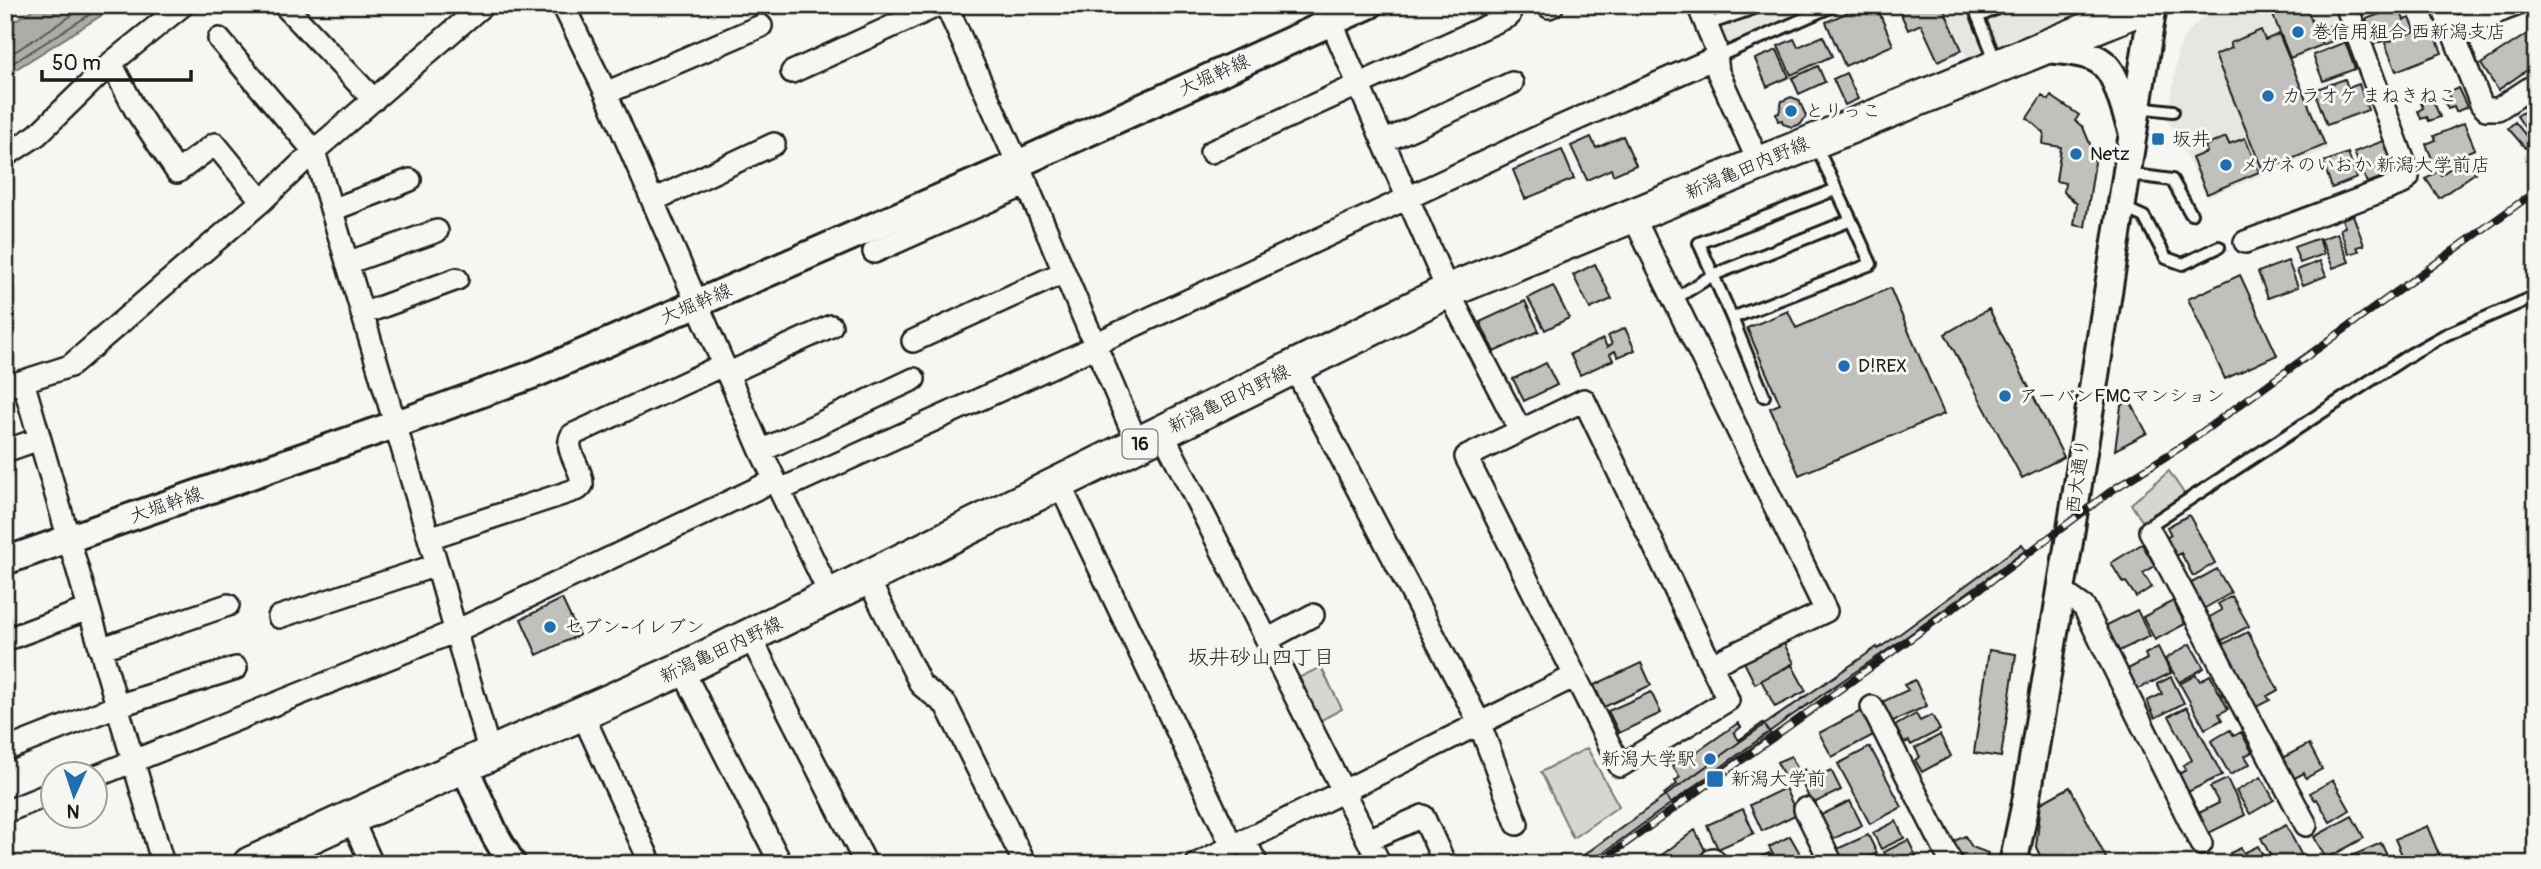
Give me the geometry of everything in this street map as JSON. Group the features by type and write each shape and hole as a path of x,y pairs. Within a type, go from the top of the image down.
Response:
{"main road":[{"name":"新潟亀田内野線","path":"250,864 682,669 1448,291 2148,5"}],"street":[{"path":"5,156 37,135 111,63 183,5"},
{"path":"284,5 374,100"},
{"path":"563,5 654,200 761,451 831,597"},
{"path":"792,72 939,5"},
{"path":"946,5 1095,344 1268,640 1380,864"},
{"name":"大堀幹線","path":"5,561 537,373 697,304 1022,174 1328,14 1369,5"},
{"name":"西大通り","path":"2013,864 2026,802 2154,5"},
{"path":"2245,242 2403,183 2408,177 2346,5"},
{"path":"2442,5 2482,104 2486,108 2498,109 2536,84"},
{"path":"2452,29 2516,5"},
{"path":"163,864 39,439 14,384 70,366 262,201 314,151 481,6"},
{"path":"1328,14 1448,291 1520,430"},
{"path":"1702,15 1717,57 1718,72 1759,163"},
{"path":"1211,152 1509,16"},
{"path":"606,93 761,26"},
{"path":"219,39 314,151 456,631 477,760 495,835 512,864"},
{"path":"2041,49 2091,54 2103,61 2113,74 2135,119"},
{"path":"108,771 456,631 777,485 1084,352 1095,344 1408,197 1717,57"},
{"path":"111,63 135,109 177,172 215,144 262,201"},
{"path":"1383,142 1512,83"},
{"path":"654,200 774,144"},
{"path":"874,252 1022,174"},
{"path":"332,210 410,180"},
{"path":"1633,216 1826,611 1711,665"},
{"path":"347,263 437,231"},
{"path":"913,341 1064,272"},
{"path":"362,314 457,279"},
{"path":"429,538 578,489 582,485 582,479 569,447 572,435 831,326"},
{"path":"1294,367 1479,722 1517,824"},
{"path":"761,451 915,379"},
{"path":"1584,400 1711,665 1728,699 1620,766 1466,457 1584,400"},
{"path":"5,451 39,439"},
{"path":"1059,485 1238,843 1257,864"},
{"path":"2150,531 2306,825"},
{"path":"279,617 437,565"},
{"path":"868,579 921,685 946,705 1025,864"},
{"path":"2060,590 2088,604 2201,844"},
{"path":"100,649 228,605"},
{"path":"5,640 88,609"},
{"path":"1268,640 1313,615"},
{"path":"750,636 866,864"},
{"path":"5,750 117,706 236,668"},
{"path":"682,669 781,864"},
{"path":"1197,864 1575,676"},
{"path":"1872,707 1952,864"},
{"path":"582,713 651,864"},
{"path":"5,813 38,799"},
{"path":"1805,809 1832,864"},
{"path":"1368,840 1423,816 1445,864"},
{"path":"351,818 372,864"}],"lane":[{"path":"1702,15 1763,5"},
{"path":"1717,57 1835,5"},
{"path":"1973,5 1998,66"},
{"path":"1978,17 2004,5"},
{"path":"2135,119 2173,111"},
{"path":"1732,318 1871,264 1814,140"},
{"path":"2127,174 2172,180 2191,214"},
{"path":"1765,396 1699,243 1837,189"},
{"path":"2122,207 2144,217 2166,258 2183,264 2219,247"},
{"path":"1673,300 1713,275 1851,220"},
{"path":"2150,531 2153,523 2412,354 2445,335 2536,296"}],"shaded area":[{"path":"1711,5 1825,5 1730,48"},
{"path":"1943,5 2094,5 1967,58"},
{"path":"2226,5 2336,5 2349,37 2292,60 2328,149 2207,197 2168,120 2178,51 2184,37 2205,14"},
{"path":"2169,471 2185,495 2142,521 2131,504"},
{"path":"1321,667 1342,709 1316,723 1294,680"},
{"path":"1587,748 1619,806 1573,838 1541,772"}],"water":[{"path":"40,5 118,5 5,76 5,27"}],"building":[{"path":"1864,5 1876,5 1893,45 1845,66 1826,22"},
{"path":"1897,5 1942,5 1962,50 1938,61 1921,24 1908,30"},
{"name":"巻信用組合 西新潟支店","path":"2269,5 2305,5 2322,45 2290,58"},
{"path":"2362,5 2378,5 2379,8 2365,14"},
{"path":"2399,7 2404,20 2410,18 2415,29 2375,44 2366,19"},
{"path":"2340,22 2345,36 2322,45 2316,31"},
{"path":"2431,25 2442,53 2396,71 2385,43"},
{"path":"2536,28 2536,64 2498,90 2481,64"},
{"name":"カラオケ まねきねこ","path":"2261,30 2265,40 2279,34 2325,145 2263,171 2215,55 2232,48 2230,43"},
{"path":"1823,36 1832,56 1791,75 1778,46 1794,39 1798,47"},
{"path":"2345,42 2355,69 2323,81 2313,55"},
{"path":"1777,50 1789,77 1767,87 1755,59"},
{"path":"1818,66 1825,82 1799,94 1792,78"},
{"path":"1846,73 1858,99 1845,105 1833,79"},
{"path":"2345,79 2348,88 2359,84 2368,110 2327,125 2314,90"},
{"path":"2458,88 2467,107 2456,112 2454,107 2448,109 2444,101 2450,98 2447,93"},
{"name":"Netz","path":"2042,96 2049,100 2051,96 2079,115 2075,121 2083,127 2090,144 2095,162 2085,227 2074,225 2077,204 2064,192 2065,183 2056,181 2061,147 2043,144 2044,133 2027,118"},
{"name":"とりっこ","path":"1791,97 1799,100 1806,116 1801,124 1792,127 1783,124 1782,120 1778,121 1776,114 1779,113 1782,101"},
{"path":"2432,98 2440,117 2429,121 2427,117 2421,119 2418,111 2423,108 2421,103"},
{"path":"2536,104 2536,140 2534,141 2517,116"},
{"path":"2515,122 2532,143 2525,148 2508,128"},
{"path":"2464,123 2475,149 2435,166 2426,144 2436,140 2434,136"},
{"path":"1623,136 1636,165 1613,175 1611,169 1587,180 1571,146 1591,137 1596,148"},
{"name":"メガネのいおか 新潟大学前店","path":"2226,137 2229,144 2245,138 2259,172 2207,194 2192,158 2207,152 2205,146"},
{"path":"2386,140 2399,171 2367,183 2354,152"},
{"path":"1562,150 1574,179 1525,199 1513,170"},
{"path":"2348,153 2357,178 2332,188 2323,162"},
{"path":"2464,158 2475,173 2439,198 2426,179 2438,171 2441,175"},
{"path":"2353,215 2364,245 2357,247 2359,251 2349,254 2340,229 2345,227 2342,219"},
{"path":"2337,233 2349,262 2333,268 2321,239"},
{"path":"2319,238 2324,254 2300,263 2294,247"},
{"path":"2288,261 2298,287 2268,298 2258,272"},
{"path":"2320,261 2326,276 2303,285 2297,270"},
{"path":"1595,264 1612,299 1590,309 1573,275"},
{"path":"2240,275 2277,355 2225,379 2188,299"},
{"path":"1553,286 1569,318 1545,330 1528,298"},
{"name":"D!REX","path":"1890,288 1944,414 1799,475 1770,408 1780,404 1747,328 1788,311 1796,328"},
{"path":"1525,301 1539,331 1494,352 1480,322"},
{"name":"アーバンFMCマンション","path":"1989,309 2064,457 2022,478 1945,334"},
{"path":"1625,328 1635,350 1618,357 1615,351 1610,354 1613,360 1580,375 1570,354 1603,339 1607,347 1612,344 1608,336"},
{"path":"1546,363 1557,385 1524,401 1513,379"},
{"path":"2130,401 2147,433 2115,450 2121,406"},
{"path":"2189,515 2215,563 2193,576 2181,553 2173,558 2162,540 2171,535 2167,527"},
{"path":"2022,544 2026,550 1909,635 1787,719 1588,864 1580,864 1587,859 1584,855 1741,741 1901,633"},
{"path":"2142,544 2155,566 2143,573 2152,587 2136,597 2126,582 2123,583 2111,563"},
{"path":"2217,569 2231,593 2200,611 2186,586"},
{"path":"2232,596 2249,626 2221,641 2208,618 2222,610 2218,604"},
{"name":"セブン-イレブン","path":"562,599 579,635 537,655 521,619"},
{"path":"2173,601 2185,624 2155,640 2143,617"},
{"path":"2137,610 2150,636 2115,653 2103,627"},
{"path":"2248,632 2278,690 2267,696 2270,700 2254,708 2221,645"},
{"path":"1781,638 1794,663 1755,684 1742,658"},
{"path":"2190,644 2204,668 2179,682 2165,659"},
{"path":"2158,647 2171,673 2136,690 2126,670 2147,659 2145,654"},
{"path":"1989,650 2016,654 2001,757 1974,753"},
{"path":"1641,663 1651,685 1604,707 1594,685"},
{"path":"1792,665 1806,691 1775,707 1761,680"},
{"path":"2196,675 2200,681 2210,675 2228,709 2219,714 2222,720 2205,729 2180,684"},
{"path":"2171,677 2184,703 2155,718 2147,701 2162,694 2157,684"},
{"path":"1915,680 1927,706 1891,722 1882,702 1908,690 1904,685"},
{"path":"1651,692 1661,713 1619,733 1608,711"},
{"path":"2187,707 2222,775 2184,794 2175,776 2186,770 2183,765 2192,760 2169,716"},
{"path":"1865,709 1877,733 1832,757 1819,733"},
{"path":"1916,714 1920,721 1932,715 1940,730 1911,745 1909,741 1904,743 1895,726"},
{"name":"新潟大学駅","path":"1738,723 1741,727 1734,733 1739,740 1763,723 1771,734 1672,805 1664,794 1677,784 1675,781 1680,777 1672,766"},
{"path":"2230,730 2234,736 2241,732 2252,752 2245,756 2250,764 2230,775 2211,741"},
{"path":"1940,735 1951,756 1922,772 1915,760 1920,757 1915,748"},
{"path":"2309,744 2322,769 2306,778 2304,773 2293,779 2282,758"},
{"path":"1870,747 1902,807 1870,824 1838,764"},
{"path":"1791,756 1799,772 1785,778 1777,762"},
{"path":"1805,769 1810,780 1831,770 1841,790 1812,804 1797,773"},
{"path":"2261,777 2274,800 2250,814 2236,791"},
{"path":"2227,779 2245,815 2209,833 2199,813 2219,803 2210,787"},
{"path":"2333,780 2350,810 2330,822 2317,799 2310,793"},
{"path":"2070,787 2109,864 2044,864 2036,847 2041,803"},
{"path":"1785,788 1797,814 1762,831 1750,805"},
{"path":"1850,801 1862,825 1829,841 1817,817"},
{"path":"1743,809 1754,833 1718,849 1707,825"},
{"path":"2352,816 2364,838 2326,859 2314,837"},
{"path":"1896,821 1904,838 1881,849 1873,833"},
{"path":"2286,825 2306,864 2275,864 2261,838"},
{"path":"2427,826 2443,864 2406,864 2395,839"},
{"path":"1695,830 1712,864 1662,864 1659,857"},
{"path":"1868,835 1877,853 1856,864 1851,861 1844,864 1837,849"},
{"path":"1790,836 1806,864 1778,864 1769,847"},
{"path":"1965,836 1972,847 1988,853 1985,864 1960,864 1950,843"},
{"path":"1908,840 1917,858 1906,864 1890,864 1884,852"},
{"path":"2381,843 2391,864 2341,864 2340,861"},
{"path":"2258,846 2267,864 2226,864 2233,860 2230,853 2241,848 2244,853"},
{"path":"1769,853 1774,864 1747,864"}],"railway":[{"path":"1597,864 1988,583 2114,489 2187,443 2536,191"}],"place":[{"name":"巻信用組合 西新潟支店","path":"2298,32"},
{"name":"カラオケ まねきねこ","path":"2268,96"},
{"name":"とりっこ","path":"1791,111"},
{"name":"坂井","path":"2158,139"},
{"name":"Netz","path":"2076,154"},
{"name":"メガネのいおか 新潟大学前店","path":"2226,165"},
{"name":"D!REX","path":"1844,366"},
{"name":"アーバンFMCマンション","path":"2005,396"},
{"name":"セブン-イレブン","path":"550,627"},
{"name":"新潟大学駅","path":"1710,759"},
{"name":"新潟大学前","path":"1715,779"}],"district":[{"name":"坂井砂山四丁目","path":"1261,657"}]}
